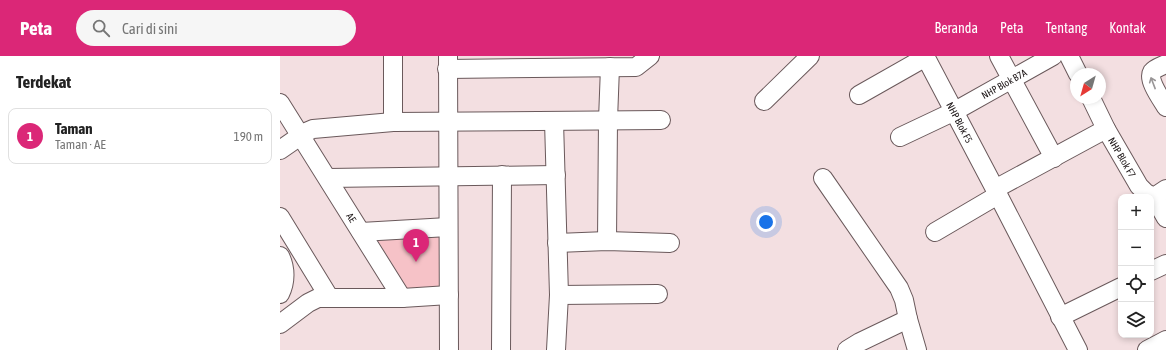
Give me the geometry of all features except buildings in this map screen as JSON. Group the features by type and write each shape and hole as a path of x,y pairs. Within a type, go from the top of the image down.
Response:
{"street":[{"path":"392,122 393,56"},
{"path":"554,68 568,56"},
{"path":"449,350 448,62 554,68 610,68 638,66 650,56"},
{"path":"764,101 810,56"},
{"path":"859,94 925,56"},
{"name":"NHP Blok F5","path":"925,56 955,111 1078,350"},
{"path":"999,56 1054,158"},
{"name":"NHP Blok B7A","path":"900,137 955,111 1053,56"},
{"path":"1069,56 1075,68"},
{"path":"1166,64 1151,73 1151,77 1152,82 1166,107"},
{"path":"607,241 610,68"},
{"name":"AE","path":"280,103 402,298"},
{"name":"NHP Blok F7","path":"1093,104 1139,186 1146,193 1160,193"},
{"path":"280,150 313,129 392,122 661,120"},
{"path":"554,121 559,295 556,350"},
{"path":"934,232 997,192 1106,129"},
{"path":"500,350 502,175"},
{"path":"328,178 556,175"},
{"path":"822,178 899,288 904,300 917,350"},
{"path":"1160,193 1166,218"},
{"path":"280,217 330,297"},
{"path":"361,232 448,227"},
{"path":"557,243 607,241 670,243"},
{"path":"280,256 285,270 285,281 280,294"},
{"path":"1154,270 1166,264"},
{"path":"1060,317 1118,288"},
{"path":"559,295 658,294"},
{"path":"280,324 318,298 402,298 449,295"},
{"path":"847,350 860,342 908,319"},
{"path":"1147,350 1166,340"}],"shaded area":[{"path":"440,234 443,291 407,288 375,236"}],"place":[{"name":"Taman","path":"416,262"}]}
